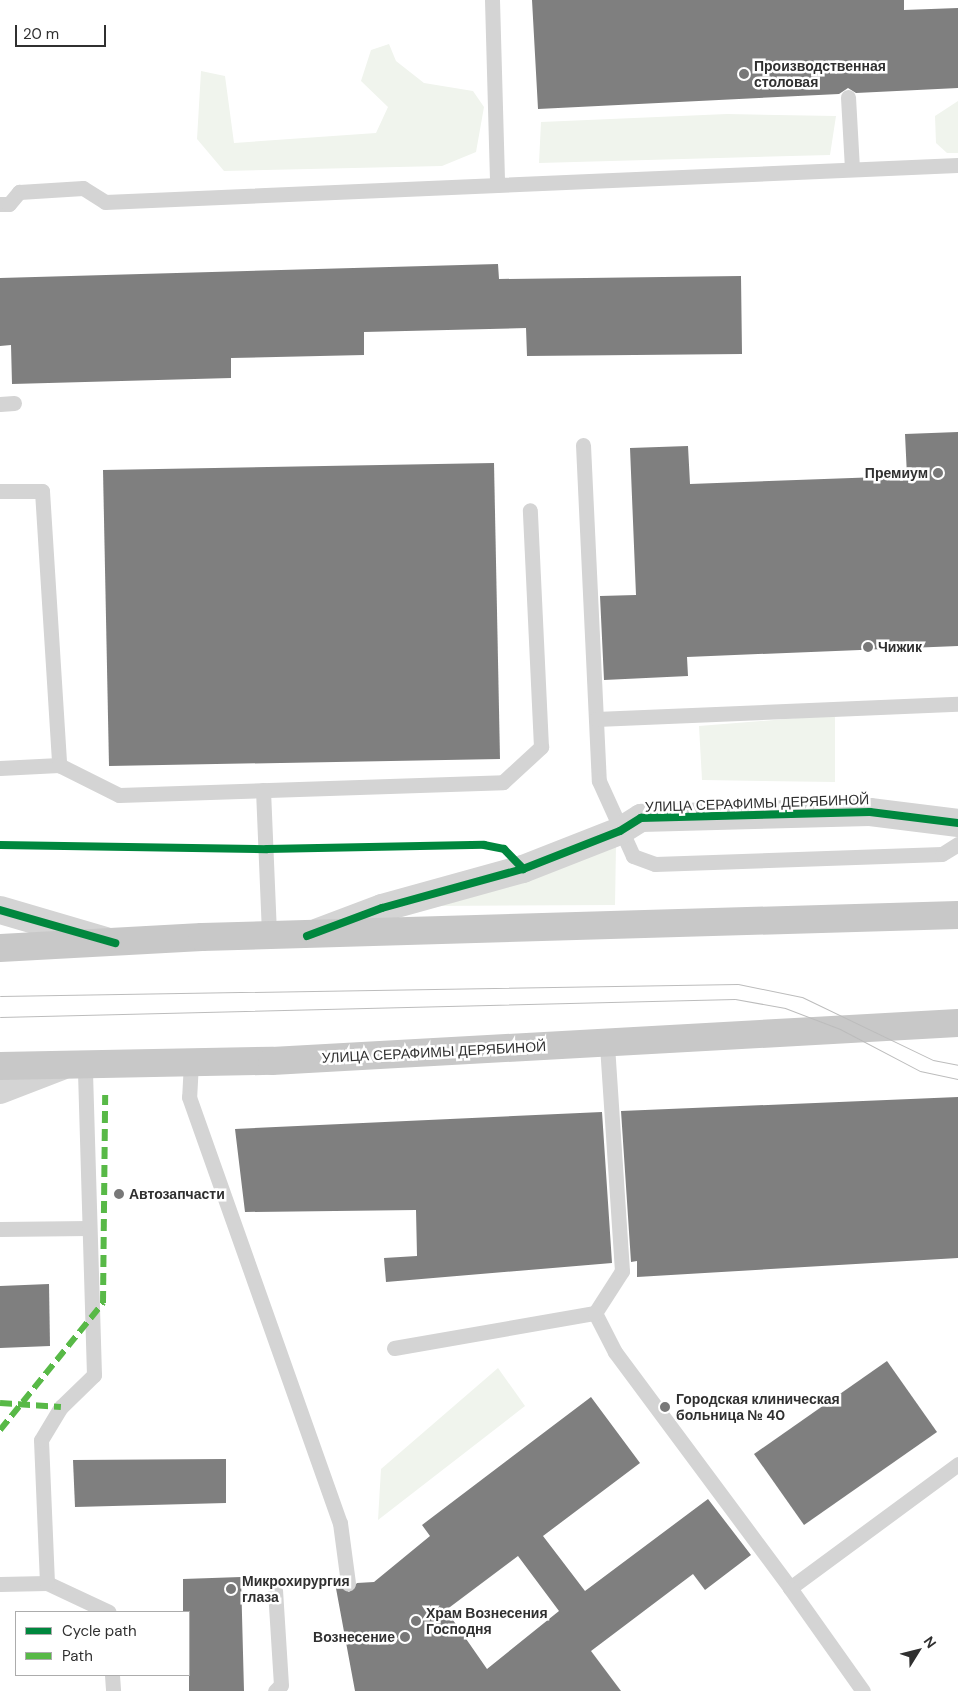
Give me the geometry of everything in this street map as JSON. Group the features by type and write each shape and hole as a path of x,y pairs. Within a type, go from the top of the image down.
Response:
{"main road":[{"name":"УЛИЦА СЕРАФИМЫ ДЕРЯБИНОЙ","path":"0,948 269,936 958,915"},
{"name":"УЛИЦА СЕРАФИМЫ ДЕРЯБИНОЙ","path":"0,1066 192,1062 608,1044 958,1023"}],"street":[{"name":"УЛИЦА СЕРАФИМЫ ДЕРЯБИНОЙ","path":"307,936 382,908 523,869 620,831 641,818 870,812 958,823"},
{"path":"0,910 114,943"},
{"path":"0,1090 76,1065"}],"lane":[{"path":"492,0 497,184"},
{"path":"848,97 852,168"},
{"path":"0,204 9,204 19,192 83,188 105,202 852,168 958,165"},
{"path":"583,444 599,782 633,856 655,864 942,854 958,844"},
{"path":"0,491 42,491 59,765"},
{"path":"0,768 59,765 119,795 503,782 541,746 530,510"},
{"path":"596,719 958,704"},
{"path":"262,790 269,936"},
{"path":"394,1348 595,1313 622,1271 608,1044"},
{"path":"192,1062 189,1097 340,1523 348,1583"},
{"path":"47,1583 41,1440 60,1407 94,1375 89,1228 76,1065"},
{"path":"0,1229 89,1228"},
{"path":"595,1313 615,1352 790,1588 863,1691"},
{"path":"790,1588 958,1464"},
{"path":"0,1584 47,1583 107,1611"},
{"path":"275,1590 281,1685 275,1691"},
{"path":"112,1676 113,1691"}],"shaded area":[{"path":"389,44 396,61 424,83 473,91 484,107 476,152 442,166 224,171 197,139 201,71 225,76 234,143 376,133 388,107 361,81 371,50"},
{"path":"958,101 958,153 947,153 936,143 935,116"},
{"path":"727,114 836,116 830,155 539,163 541,122"},
{"path":"835,715 835,782 702,780 699,726"},
{"path":"616,844 615,905 428,906"},
{"path":"498,1368 525,1406 378,1520 381,1469"}],"building":[{"path":"532,0 904,0 904,10 958,8 958,88 856,93 848,88 839,94 538,109"},
{"path":"498,264 499,279 741,276 742,354 527,356 526,328 364,332 364,355 231,358 231,378 12,384 11,345 0,346 0,278"},
{"path":"958,432 958,646 687,657 688,676 604,680 600,596 636,595 630,448 688,446 690,484 907,476 905,434"},
{"path":"494,463 500,759 109,766 103,470"},
{"path":"958,1097 958,1258 637,1277 637,1261 631,1262 621,1111"},
{"path":"602,1112 612,1263 386,1282 384,1258 417,1256 416,1210 245,1212 235,1129"},
{"path":"49,1284 50,1346 0,1348 0,1286"},
{"path":"887,1361 937,1432 804,1525 754,1454"},
{"path":"591,1397 640,1463 543,1536 585,1591 708,1499 751,1555 705,1590 693,1574 591,1651 621,1691 355,1691 335,1583 349,1592 357,1583 374,1582 430,1536 422,1525","holes":["518,1556 559,1611 487,1669 446,1610"]},
{"path":"226,1459 226,1503 75,1507 73,1460"},
{"path":"241,1577 244,1691 189,1691 190,1611 183,1611 183,1579"}],"tram line":[{"path":"0,996 738,984 802,997 933,1060 958,1065"},
{"path":"0,1017 735,999 785,1008 840,1029 920,1071 958,1079"}],"marked path":[{"path":"0,1430 103,1303 105,1095"},
{"path":"0,1403 61,1407"}],"cycle path":[{"path":"307,936 382,908 523,869 620,831 641,818 870,812 958,823"},
{"path":"0,845 267,849 484,845 504,849 523,869"},
{"path":"0,910 115,943"}],"place":[{"name":"Производственная столовая","path":"744,74"},
{"name":"Премиум","path":"938,473"},
{"name":"Чижик","path":"868,647"},
{"name":"Автозапчасти","path":"119,1194"},
{"name":"Городская клиническая больница № 40","path":"665,1407"},
{"name":"Микрохирургия глаза","path":"231,1589"},
{"name":"Храм Вознесения Господня","path":"416,1621"},
{"name":"Вознесение","path":"405,1637"}]}
